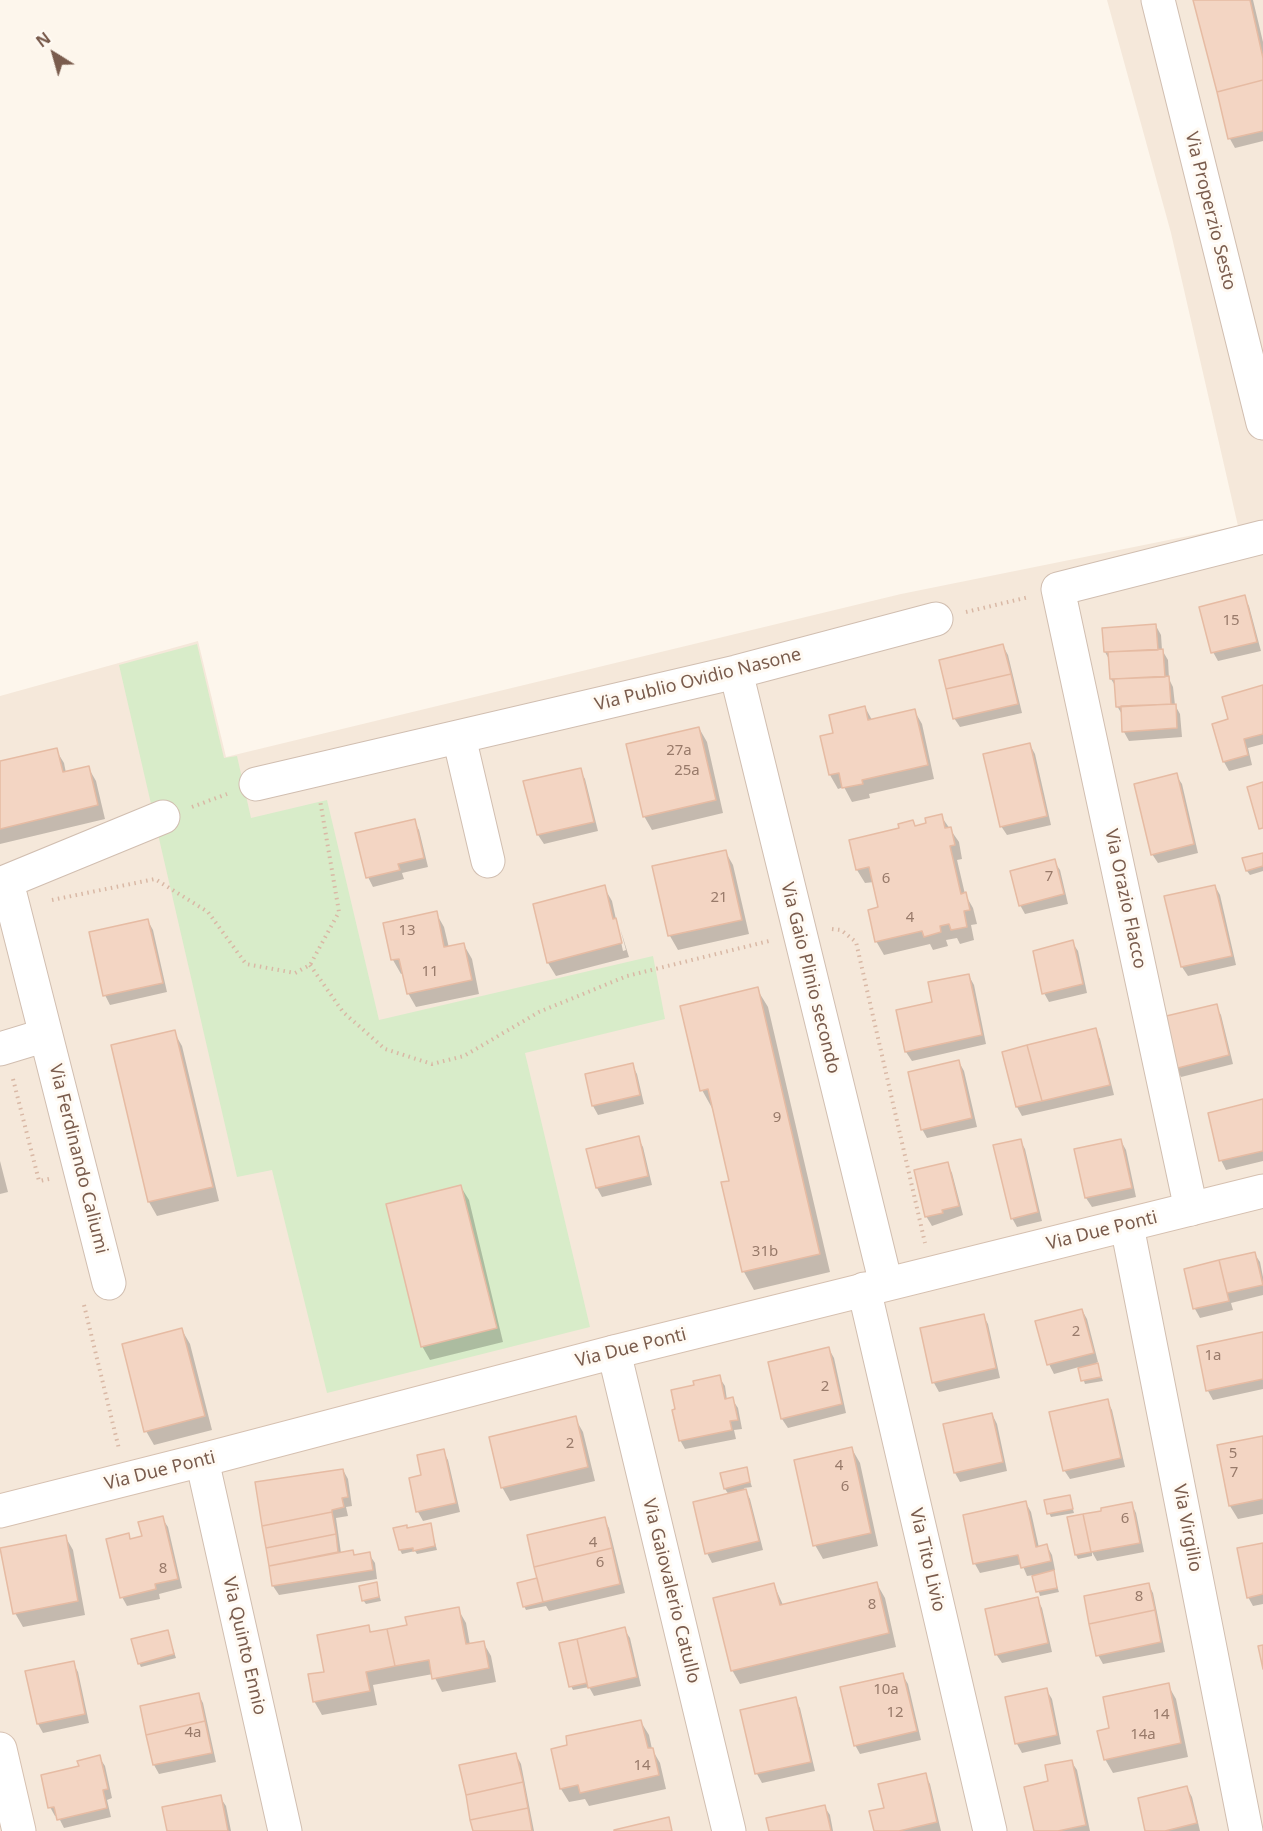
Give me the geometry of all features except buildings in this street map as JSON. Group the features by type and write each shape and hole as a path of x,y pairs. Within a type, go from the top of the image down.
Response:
{"street":[{"name":"Via Properzio Sesto","path":"1158,0 1263,423"},
{"path":"1058,590 1263,537"},
{"name":"Via Orazio Flacco","path":"1058,590 1191,1209"},
{"name":"Via Publio Ovidio Nasone","path":"256,784 736,672 936,619"},
{"name":"Via Gaio Plinio secondo","path":"736,672 799,933 875,1286"},
{"path":"459,736 488,861"},
{"name":"Via Ferdinando Caliumi","path":"109,1283 46,1035 3,883 163,817"},
{"path":"0,1049 46,1035"},
{"name":"Via Due Ponti","path":"0,1511 614,1352 1263,1191"},
{"name":"Via Virgilio","path":"1127,1226 1246,1831"},
{"name":"Via Tito Livio","path":"875,1286 990,1831"},
{"name":"Via Gaiovalerio Catullo","path":"614,1352 729,1831"},
{"name":"Via Quinto Ennio","path":"202,1460 285,1831"},
{"path":"0,1749 19,1831"}],"path":[{"path":"936,619 1058,590"},
{"path":"93,891 155,879 208,912 246,964 295,973 310,965 339,912 320,800 328,767"},
{"path":"163,817 256,784"},
{"path":"310,965 343,1012 384,1049 432,1064 464,1056 539,1012 627,976 822,928 841,930 856,942 932,1272"}],"shaded area":[{"path":"1107,0 1263,0 1263,1831 0,1831 0,696 198,641 226,757 901,594 1238,526 1171,233"}],"green space":[{"path":"197,644 224,758 237,756 251,818 327,800 379,1020 653,956 665,1019 525,1053 590,1327 327,1393 272,1170 237,1177 119,665"}]}
